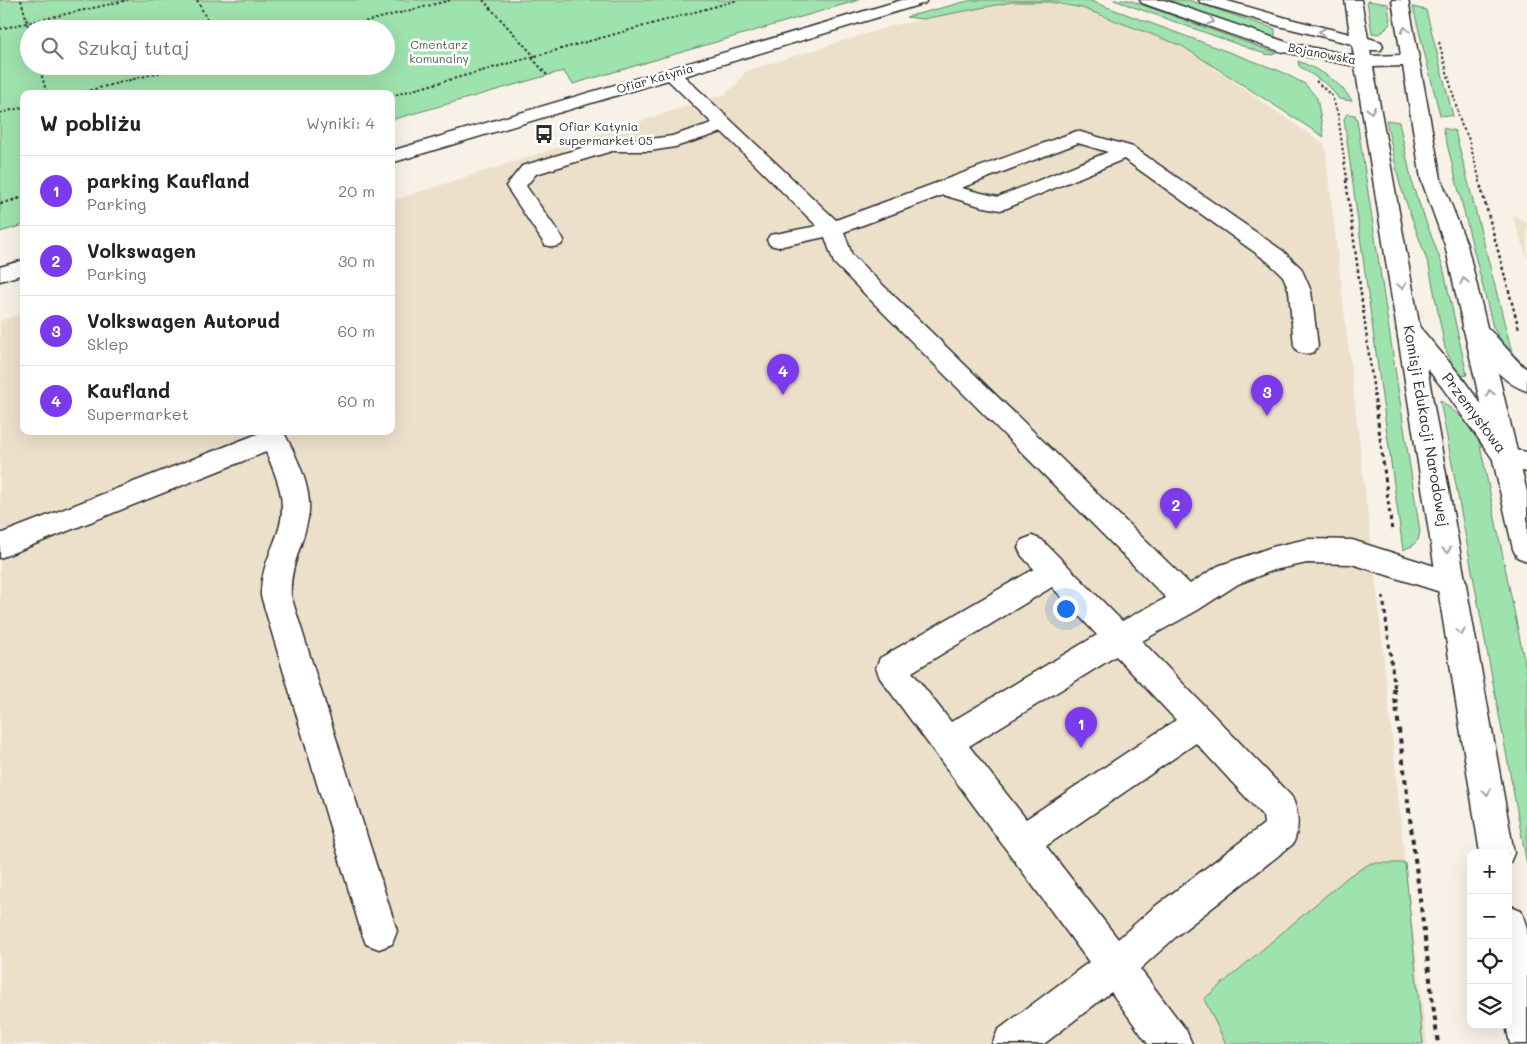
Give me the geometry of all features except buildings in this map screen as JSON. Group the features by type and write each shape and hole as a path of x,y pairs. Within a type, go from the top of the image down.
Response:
{"main road":[{"name":"Ofiar Katynia","path":"395,156 919,0"},
{"name":"Bojanowska","path":"1148,0 1284,47 1362,62 1410,60"},
{"name":"Bojanowska","path":"1208,0 1285,23 1359,41 1410,60"},
{"name":"Komisji Edukacji Narodowej","path":"1353,0 1496,849"},
{"path":"1400,0 1418,118 1431,180 1456,245 1474,328 1517,460 1527,549"},
{"path":"672,74 833,229 842,258 1188,601"},
{"path":"553,240 516,186 529,170 611,145 675,141 726,125"},
{"path":"778,240 833,229 1077,137 1126,151 1275,256 1293,273 1300,290 1306,346"},
{"path":"942,188 1000,204 1126,151"},
{"path":"0,274 20,267"},
{"path":"1474,328 1507,366 1527,382"},
{"name":"Przemysłowa","path":"1409,330 1517,460"},
{"path":"0,546 274,438 296,499 295,516 274,581 276,596 380,931"},
{"path":"946,742 1119,638 1188,601 1228,574 1272,559 1307,551 1352,552 1453,584"},
{"path":"1012,1044 1115,966 1166,921 1281,832 1280,809 1043,560 891,668 1115,966 1172,1044"},
{"path":"1022,842 1199,723"},
{"path":"1511,939 1527,1038"}],"path":[{"path":"21,0 26,20"},
{"path":"40,20 128,0"},
{"path":"197,0 207,20"},
{"path":"372,20 451,0"},
{"path":"483,0 535,57"},
{"path":"395,95 738,0"},
{"path":"0,29 20,25"},
{"path":"1439,41 1461,124 1468,136 1520,333"},
{"path":"532,58 547,75"},
{"path":"42,75 46,90"},
{"path":"92,90 150,75"},
{"path":"0,113 20,108"},
{"path":"0,204 20,198"}],"shaded area":[{"path":"1010,2 1050,2 1082,8 1182,46 1325,145 1427,1044 0,1044 0,321 20,314 20,435 395,435 395,200 725,94 735,86 746,71 894,25"},
{"path":"1512,214 1527,223 1527,258"}],"green space":[{"name":"Cmentarz komunalny","path":"0,0 859,0 573,84 563,71 395,119 395,90 20,90 20,226 0,232"},
{"path":"972,0 1088,0 1280,71 1305,84 1317,98 1324,137 1182,46 1082,8 1050,2 1012,2 923,19 906,17"},
{"path":"1114,0 1129,0 1276,53 1273,55 1265,54"},
{"path":"1165,0 1189,0 1275,29 1275,37 1236,26"},
{"path":"1367,1 1388,4 1390,24 1380,34 1372,33"},
{"path":"1413,7 1426,10 1453,116 1440,115"},
{"path":"1298,61 1335,81 1352,101 1339,99 1329,86 1299,66"},
{"path":"1347,114 1355,115 1357,120 1420,532 1418,540 1412,546 1403,550 1344,119"},
{"path":"1386,120 1399,122 1413,187 1443,267 1467,375 1463,376 1457,373 1445,348 1429,266 1400,185"},
{"path":"1443,128 1455,131 1513,356 1510,355 1493,327"},
{"path":"1440,400 1477,430 1527,674 1527,864"},
{"path":"1371,863 1405,863 1423,1044 1226,1044 1204,999 1349,876"}],"place":[{"name":"Ofiar Katynia supermarket 05","path":"544,134"},
{"name":"Kaufland","path":"783,395"},
{"name":"Volkswagen Autorud","path":"1267,416"},
{"name":"Volkswagen","path":"1176,529"},
{"name":"parking Kaufland","path":"1081,748"}]}
